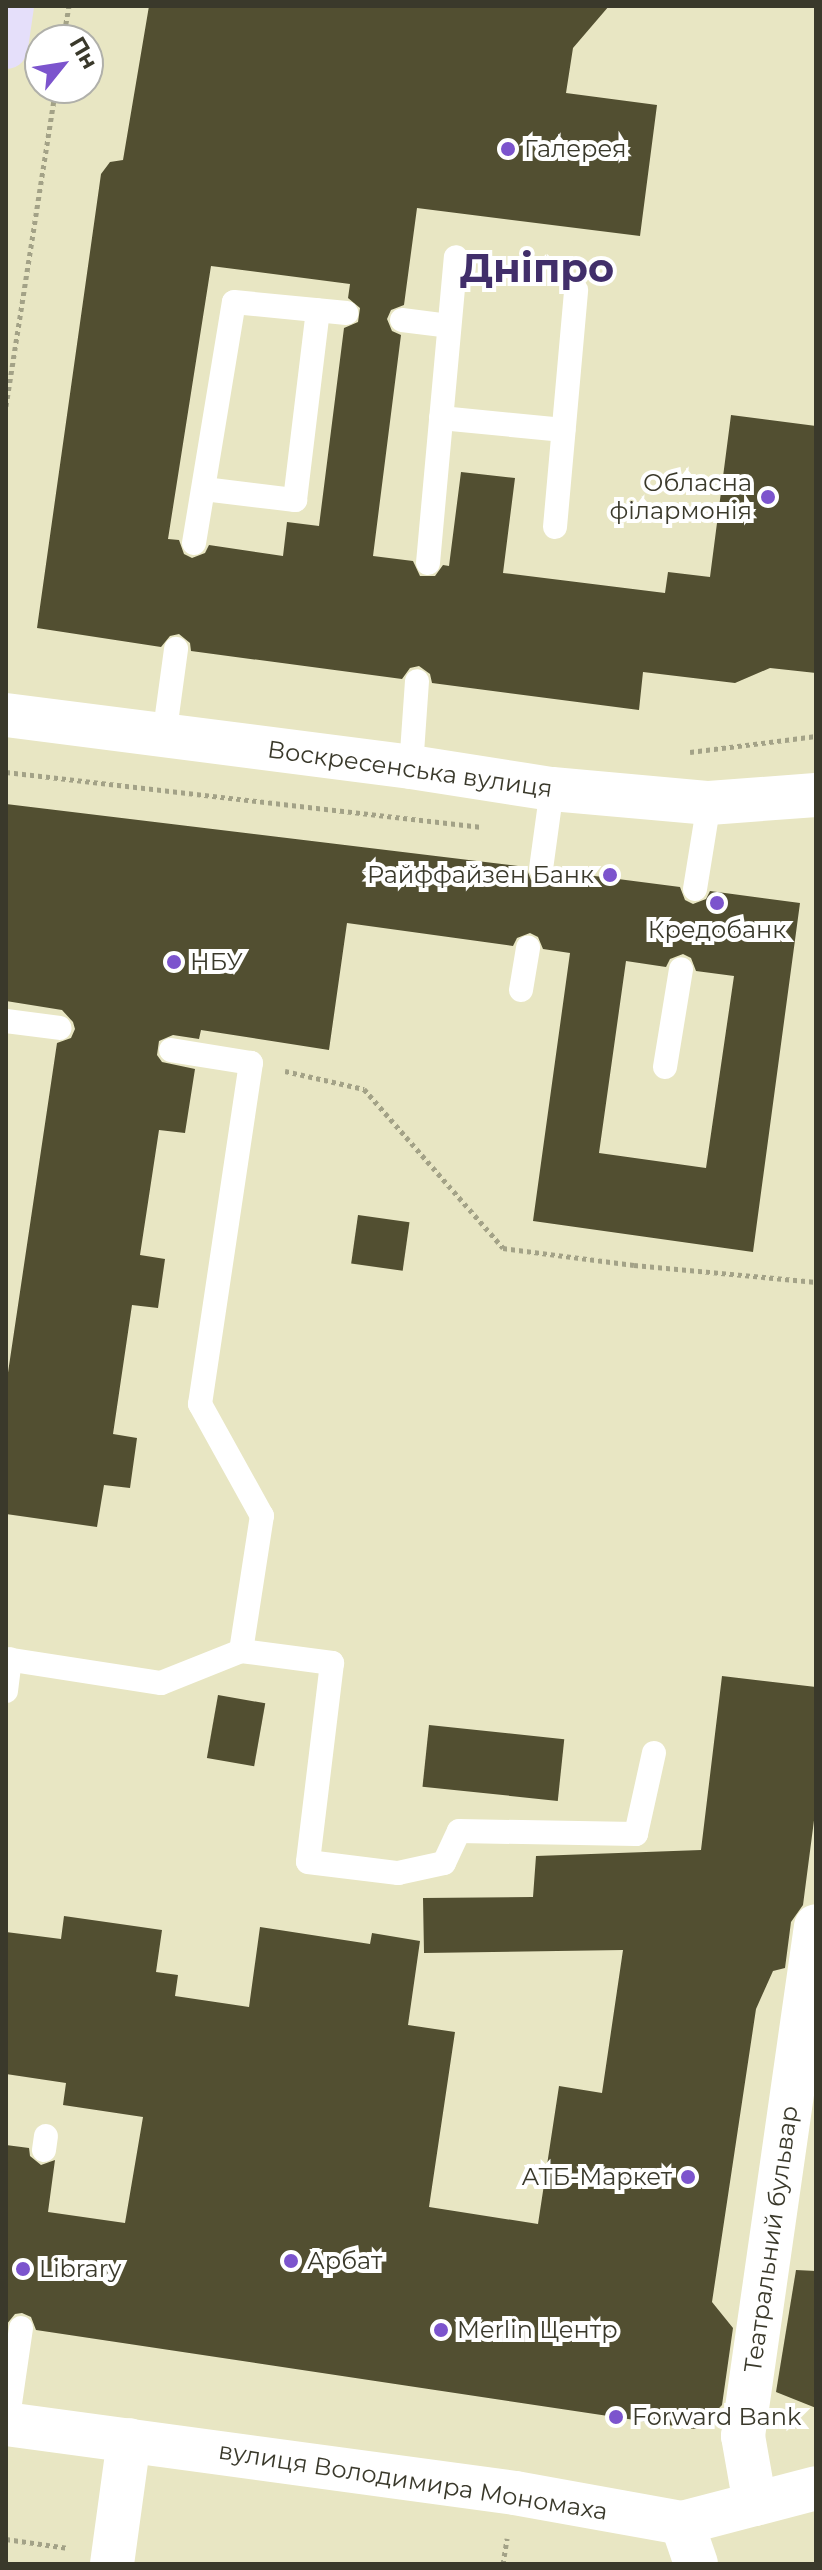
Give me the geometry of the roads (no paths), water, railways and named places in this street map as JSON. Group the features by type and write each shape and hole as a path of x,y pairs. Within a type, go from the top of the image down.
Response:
{"main road":[{"path":"6,47 12,6"},
{"name":"Воскресенська вулиця","path":"6,715 411,767 552,789 709,803 816,795"},
{"name":"Театральний бульвар","path":"755,2504 743,2436 816,1926"},
{"name":"вулиця Володимира Мономаха","path":"7,2424 515,2493 682,2523 816,2488"},
{"path":"112,2560 129,2440"},
{"path":"682,2523 696,2564"}],"lane":[{"path":"428,563 456,257"},
{"path":"555,527 576,290"},
{"path":"194,543 234,302 346,313"},
{"path":"204,489 295,500 318,310"},
{"path":"402,320 449,326"},
{"path":"441,418 563,430"},
{"path":"164,737 176,649"},
{"path":"411,767 417,681"},
{"path":"541,869 552,789"},
{"path":"695,889 709,803"},
{"path":"521,990 528,948"},
{"path":"665,1067 681,969"},
{"path":"6,1021 60,1028"},
{"path":"171,1050 251,1063 200,1404 262,1516 241,1651"},
{"path":"6,1691 8,1659 161,1683 241,1651 332,1663 308,1862 398,1873 444,1863 459,1831 636,1834 654,1753"},
{"path":"7,2424 21,2328"}],"place":[{"name":"Галерея","path":"508,149"},
{"name":"Обласна філармонія","path":"768,497"},
{"name":"Райффайзен Банк","path":"610,875"},
{"name":"Кредобанк","path":"717,903"},
{"name":"НБУ","path":"174,962"},
{"name":"АТБ-Маркет","path":"688,2177"},
{"name":"Арбат","path":"291,2261"},
{"name":"Library","path":"23,2269"},
{"name":"Merlin Центр","path":"441,2330"},
{"name":"Forward Bank","path":"616,2417"}],"district":[{"name":"Дніпро","path":"537,268"}]}
